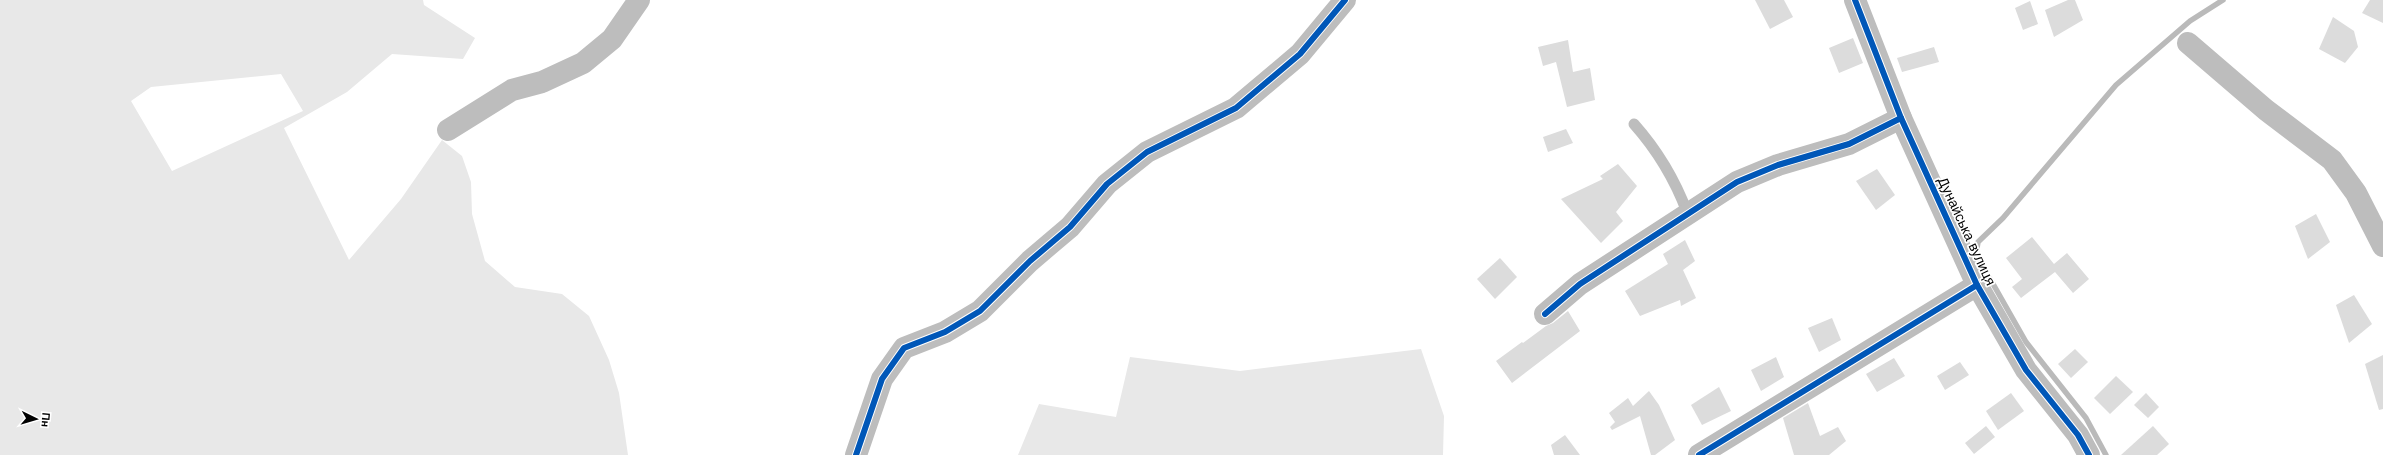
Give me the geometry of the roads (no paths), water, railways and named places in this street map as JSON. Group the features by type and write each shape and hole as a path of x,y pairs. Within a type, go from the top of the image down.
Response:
{"street":[{"path":"448,130 512,90 542,82 583,63 612,39 639,0"},
{"path":"856,455 882,380 904,348 945,332 980,311 1030,261 1070,227 1107,184 1147,152 1236,108 1300,54 1345,0"},
{"name":"Дунайська вулиця","path":"1856,0 1901,118 1977,285 2026,370 2078,435 2089,455"},
{"path":"2188,43 2266,110 2332,160 2356,193 2383,246"},
{"path":"1545,314 1580,284 1688,212 1737,182 1778,166 1849,144 1901,118"},
{"path":"1699,455 1977,285"}],"lane":[{"path":"1634,124 1649,141 1666,166 1680,191 1688,212"}],"waterway":[{"path":"2106,455 2086,418 2026,342 1976,254 1978,242 2003,218 2116,85 2190,21 2223,0"}]}
